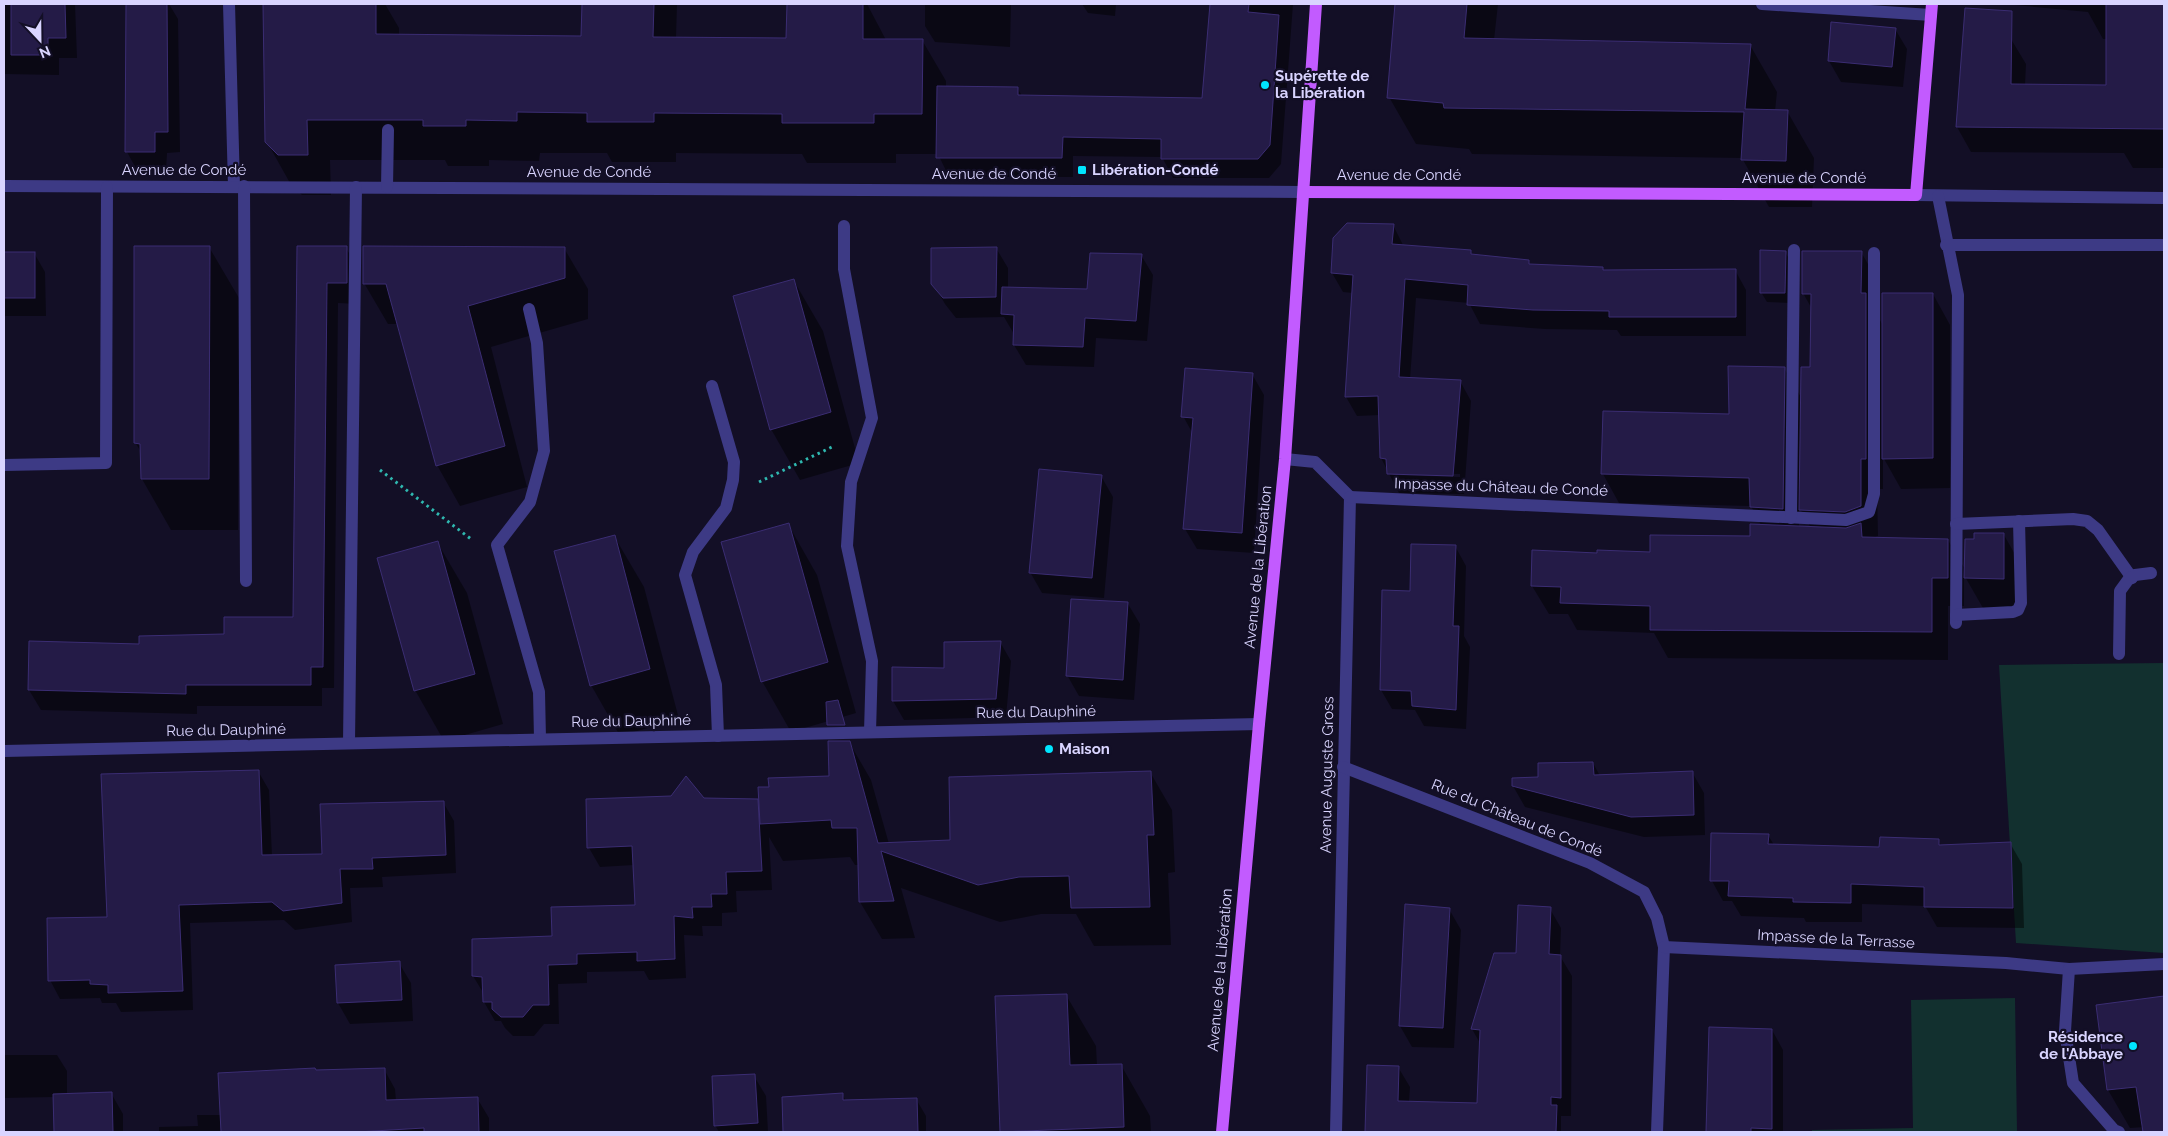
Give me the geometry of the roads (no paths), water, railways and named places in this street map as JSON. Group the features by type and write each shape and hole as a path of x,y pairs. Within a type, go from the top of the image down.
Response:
{"main road":[{"name":"Avenue de la Libération","path":"1223,1127 1285,458 1316,4"},
{"path":"1916,195 1931,10"},
{"name":"Avenue de Condé","path":"1304,192 1916,195"}],"street":[{"path":"228,4 239,186 246,581"},
{"path":"1762,4 1931,10"},
{"path":"387,187 388,130"},
{"name":"Avenue de Condé","path":"4,186 356,186 1304,192"},
{"path":"349,743 356,186"},
{"path":"4,465 106,463 107,187"},
{"name":"Avenue de Condé","path":"1916,195 2164,198"},
{"path":"1938,196 1946,245 1958,295 1956,619 2018,610 2022,603 2019,521"},
{"path":"844,226 844,269 872,418 851,482 847,546 872,661 870,732"},
{"path":"1946,245 2164,245"},
{"path":"1791,518 1794,250"},
{"name":"Impasse du Château de Condé","path":"1350,497 1650,509 1846,520 1869,512 1874,494 1874,253"},
{"path":"529,310 537,343 544,451 530,502 496,545 539,692 540,739"},
{"path":"712,386 734,462 733,480 726,508 693,552 685,575 716,685 718,736"},
{"path":"1285,458 1315,462 1350,497"},
{"name":"Avenue Auguste Gross","path":"1336,1132 1350,497"},
{"path":"1956,524 2073,519 2088,521 2098,530 2132,578"},
{"path":"2119,654 2120,591 2132,578 2151,573"},
{"name":"Rue du Dauphiné","path":"4,750 1259,724"},
{"name":"Rue du Château de Condé","path":"1343,767 1590,862 1644,892 1657,918 1664,947 1657,1132"},
{"name":"Impasse de la Terrasse","path":"1664,947 2006,963 2069,969 2164,964"},
{"path":"2069,969 2065,1031 2073,1083 2114,1130 2118,1132"}],"place":[{"name":"Supérette de la Libération","path":"1265,85"},
{"name":"Libération-Condé","path":"1082,170"},
{"name":"Maison","path":"1049,749"},
{"name":"Résidence de l'Abbaye","path":"2133,1046"}]}
